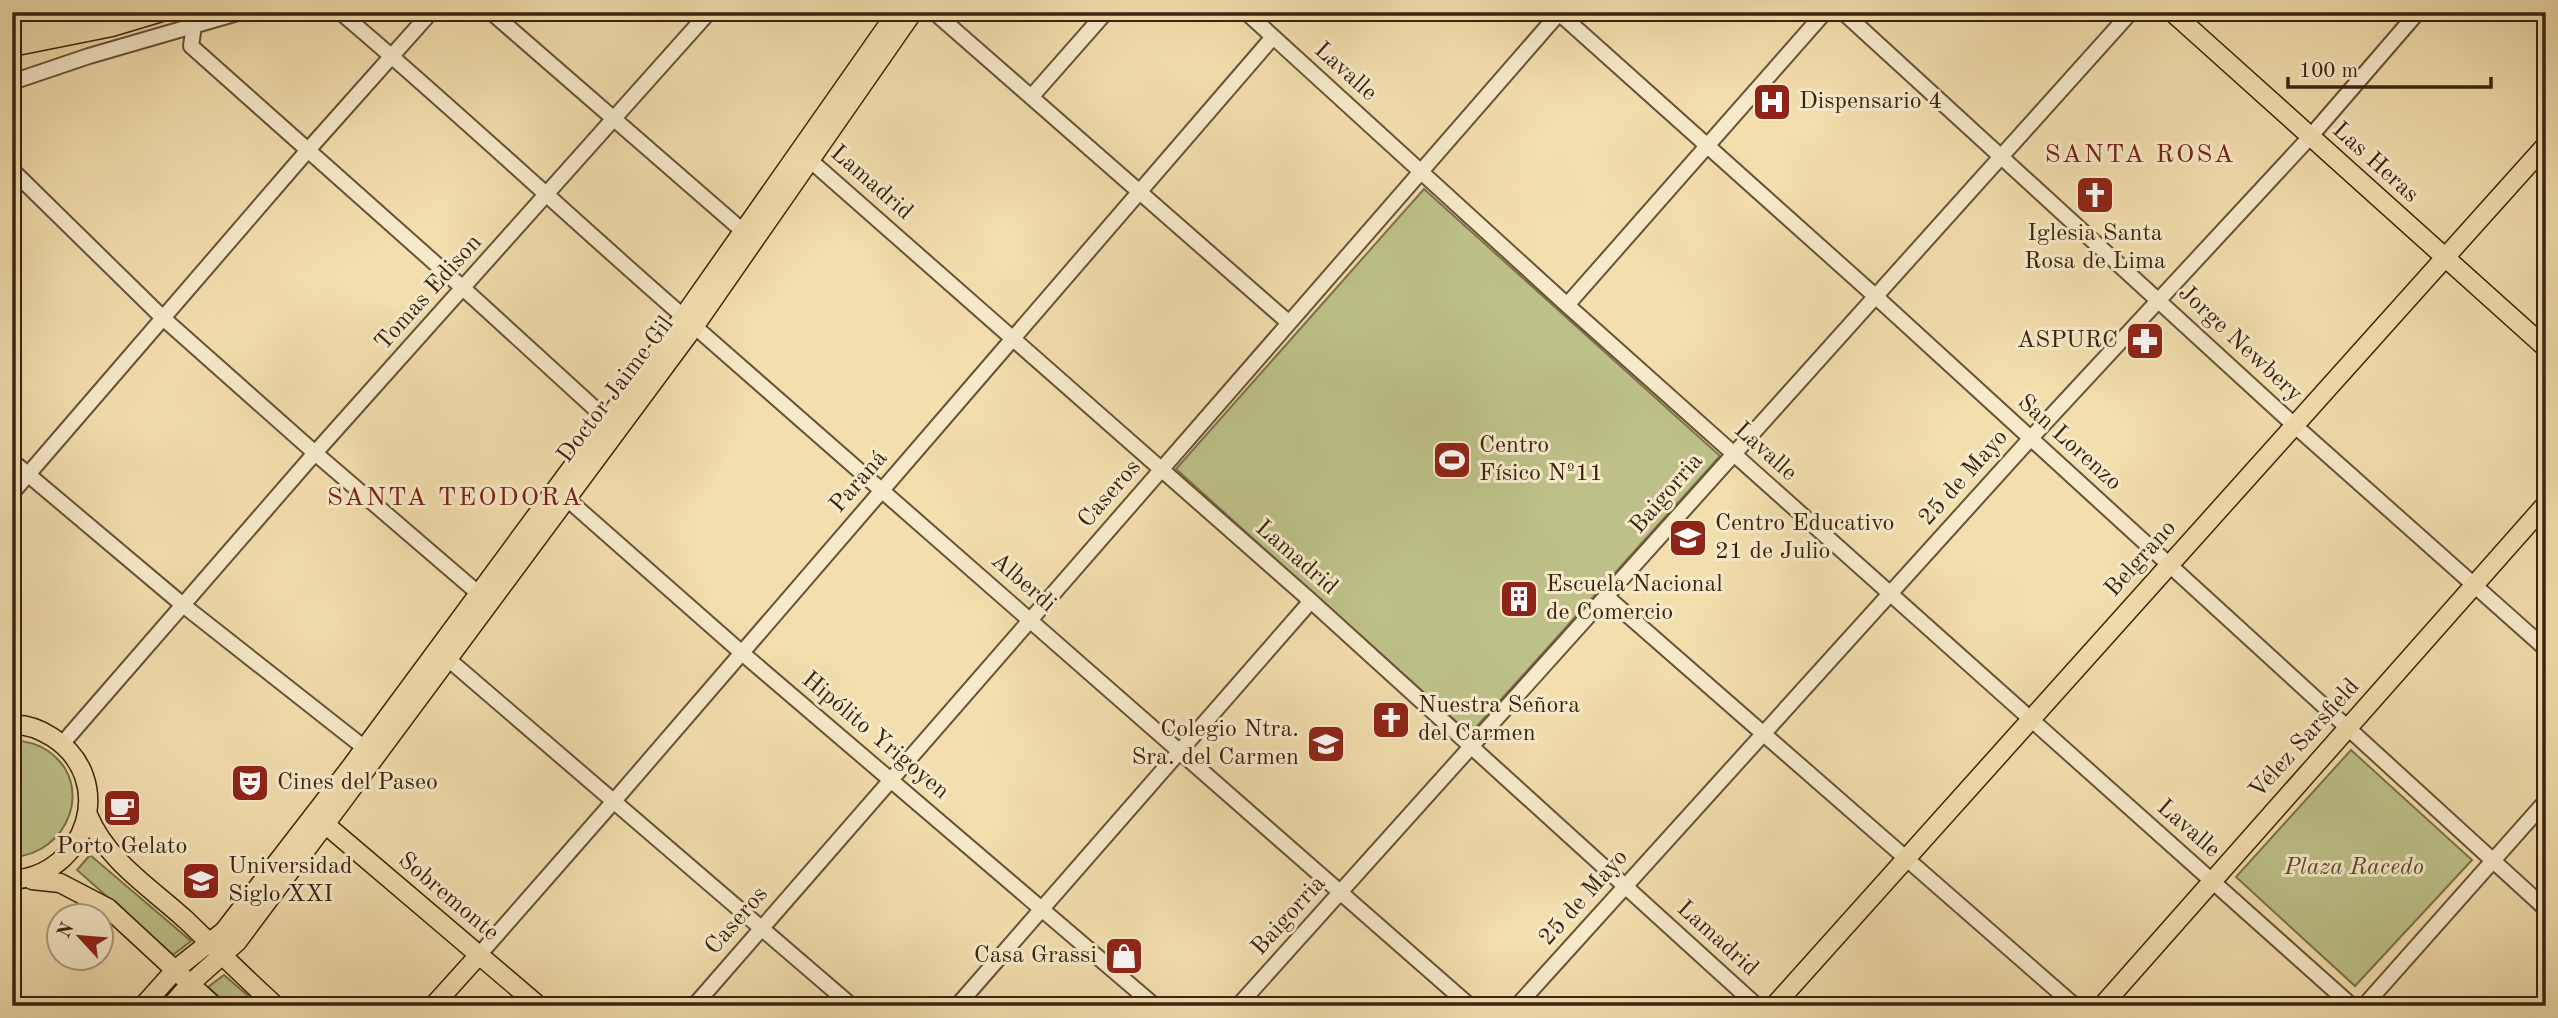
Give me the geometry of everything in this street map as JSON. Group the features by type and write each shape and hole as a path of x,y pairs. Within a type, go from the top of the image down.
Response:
{"main road":[{"path":"12,32 107,12"},
{"path":"12,47 112,27 162,12"},
{"name":"Doctor Jaime Gil","path":"171,1006 237,942 325,824 370,752 689,322 805,155 897,12"},
{"name":"Doctor Jaime Gil","path":"689,322 744,232 913,12"},
{"name":"Las Heras","path":"2172,12 2546,348"},
{"name":"Belgrano","path":"1774,1006 2546,145"},
{"name":"Doctor Jaime Gil","path":"370,752 448,659 483,598 566,498 612,425"},
{"name":"Vélez Sarsfield","path":"2102,1006 2546,504"},
{"path":"12,724 42,730 62,744 79,764 88,789 88,815 81,837 68,856 50,870 20,880"},
{"path":"143,1006 176,969 224,931 370,752"},
{"path":"88,815 96,834 108,851 276,1006"},
{"name":"Sobremonte","path":"325,824 539,1006"},
{"path":"20,880 60,883 108,908 214,1006"},
{"path":"433,1006 479,955"}],"street":[{"path":"12,82 195,19 241,12"},
{"name":"Alberdi","path":"340,12 689,322 883,489 1470,1006"},
{"path":"12,493 308,150 431,12"},
{"path":"491,12 744,232"},
{"name":"Tomas Edison","path":"62,744 315,453 709,12"},
{"path":"934,12 1288,322"},
{"path":"1032,96 1106,12"},
{"name":"Lavalle","path":"1246,12 1567,305 2352,1006"},
{"path":"1567,305 1825,12"},
{"name":"Jorge Newbery","path":"1843,12 2294,424 2546,649"},
{"name":"Baigorria","path":"1238,1006 2130,12"},
{"name":"25 de Mayo","path":"1517,1006 2030,439 2310,137 2418,12"},
{"name":"San Lorenzo","path":"1560,13 1874,295 2546,909"},
{"name":"Caseros","path":"694,1006 890,778 1560,13"},
{"path":"195,19 191,46 612,425"},
{"name":"Paraná","path":"479,955 1273,37"},
{"name":"Lamadrid","path":"805,155 1311,601 1757,1006"},
{"path":"12,170 163,318 483,598"},
{"path":"12,461 183,605 370,752"},
{"name":"Hipólito Yrigoyen","path":"566,498 742,653 1155,1006"},
{"path":"1607,597 2075,1006"},
{"path":"957,1006 1311,601"},
{"path":"448,659 852,1006"},
{"path":"2364,1006 2546,801"}],"green space":[{"name":"Centro Físico Nº11","path":"1424,189 1720,456 1470,734 1176,469"},
{"path":"12,740 40,746 63,765 70,781 72,799 69,816 61,831 48,844 32,853 12,857"},
{"name":"Plaza Racedo","path":"2351,750 2472,860 2355,986 2236,877"},
{"path":"90,855 191,941 173,955 77,870"},
{"path":"224,975 260,1006 229,1006 208,987"}],"place":[{"name":"Dispensario 4","path":"1772,102"},
{"name":"Iglesia Santa Rosa de Lima","path":"2095,195"},
{"name":"ASPURC","path":"2145,341"},
{"name":"Centro Físico Nº11","path":"1452,460"},
{"name":"Centro Educativo 21 de Julio","path":"1688,538"},
{"name":"Escuela Nacional de Comercio","path":"1519,599"},
{"name":"Nuestra Señora del Carmen","path":"1391,720"},
{"name":"Colegio Ntra. Sra. del Carmen","path":"1326,744"},
{"name":"Cines del Paseo","path":"250,783"},
{"name":"Porto Gelato","path":"122,808"},
{"name":"Universidad Siglo XXI","path":"201,881"},
{"name":"Casa Grassi","path":"1124,956"}],"district":[{"name":"SANTA ROSA","path":"2140,155"},
{"name":"SANTA TEODORA","path":"455,498"}]}
